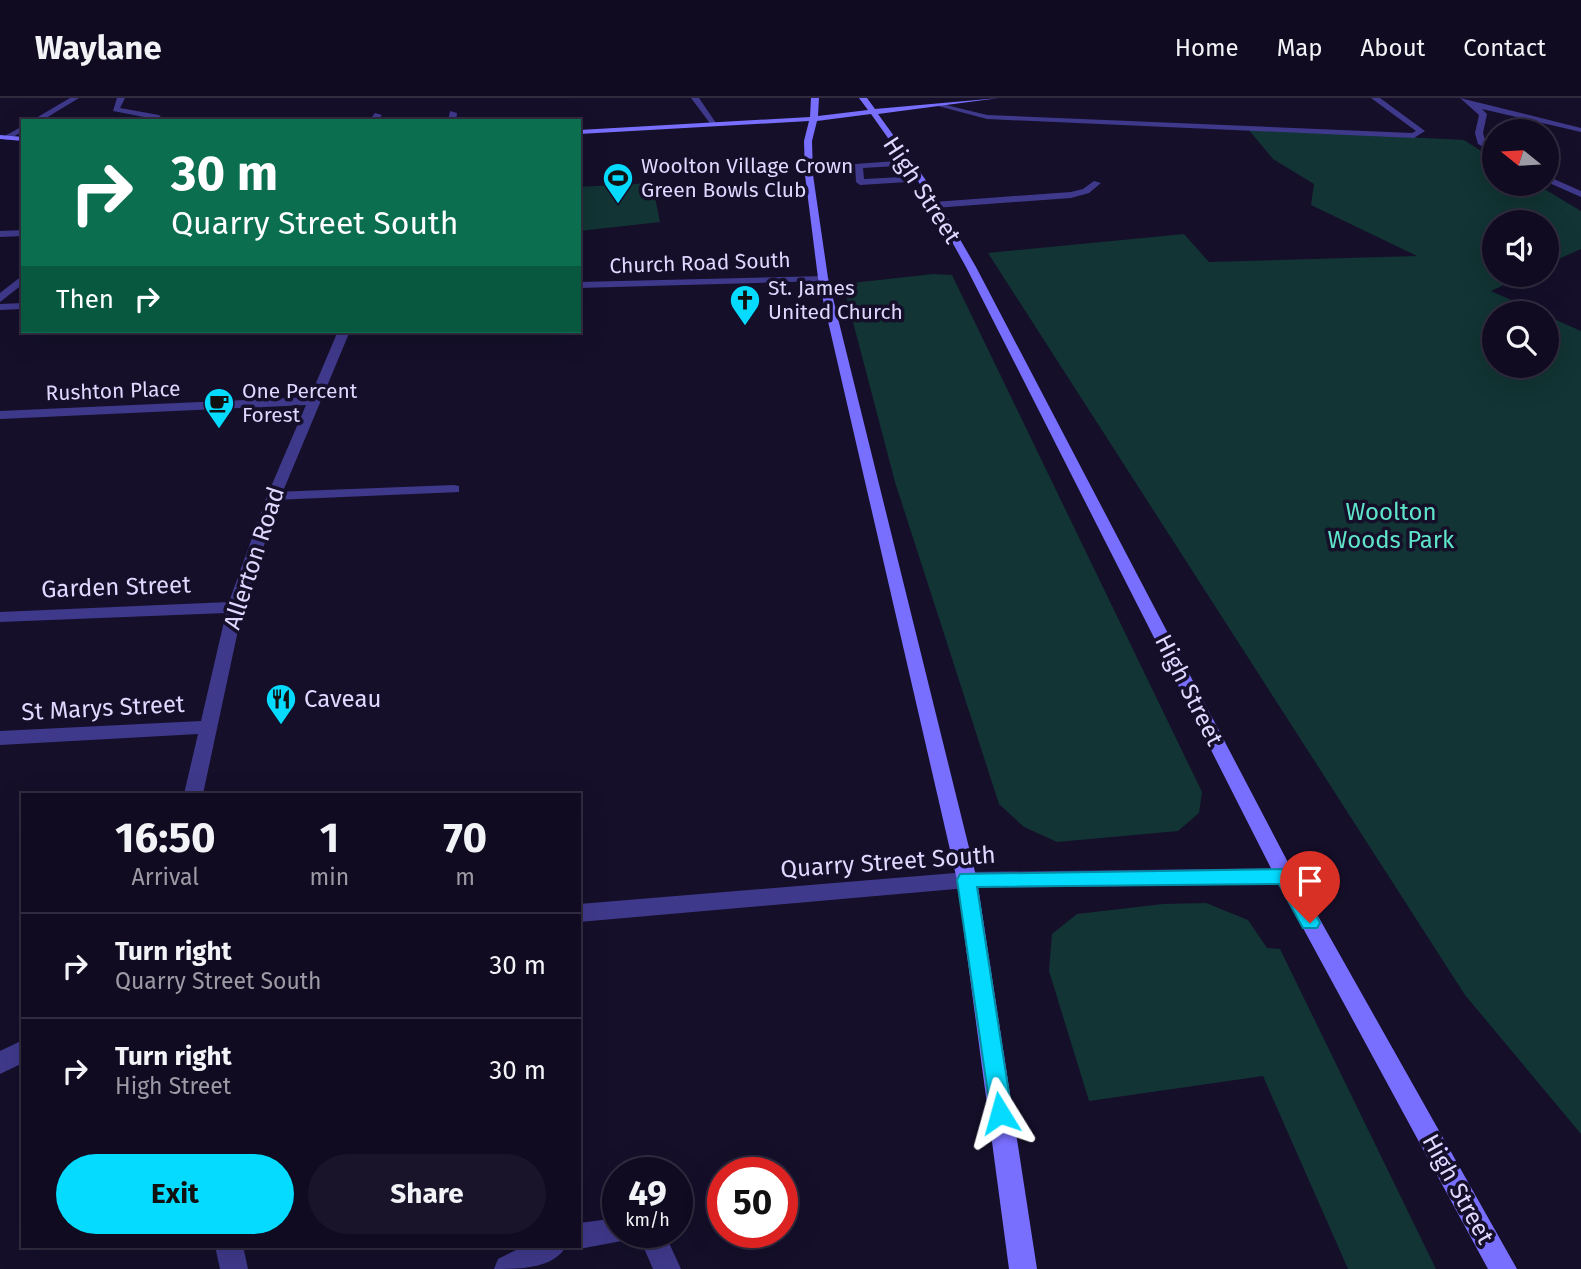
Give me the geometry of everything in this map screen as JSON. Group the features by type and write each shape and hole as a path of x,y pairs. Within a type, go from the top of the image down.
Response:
{"main road":[{"path":"815,98 817,106 811,119 810,181 823,278 967,880 1023,1269"},
{"name":"High Street","path":"863,98 921,179 971,267 1285,876 1503,1269"},
{"path":"581,132 811,119 995,98"},
{"path":"3,137 21,139"}],"street":[{"path":"38,119 75,98"},
{"path":"121,98 116,109 158,119"},
{"path":"695,98 715,124"},
{"path":"942,106 987,117 1414,136 1422,131 1375,98"},
{"path":"1464,98 1483,114 1479,133 1482,144"},
{"path":"1474,106 1581,130"},
{"path":"3,137 21,129"},
{"path":"910,163 858,166 860,182 921,179"},
{"path":"934,205 1071,195 1097,183"},
{"path":"1559,184 1581,194"},
{"path":"0,234 21,233"},
{"name":"Church Road South","path":"581,285 823,278"},
{"path":"0,299 21,280"},
{"path":"0,307 21,306"},
{"name":"Allerton Road","path":"194,793 235,607 274,496 343,333"},
{"name":"Rushton Place","path":"0,415 312,401"},
{"path":"274,496 454,489"},
{"name":"Garden Street","path":"0,617 235,607"},
{"name":"St Marys Street","path":"0,738 208,727"},
{"name":"Quarry Street South","path":"581,914 967,880 1285,876"},
{"path":"0,1063 21,1052"},
{"path":"581,1236 602,1233"},
{"path":"229,1248 234,1269"},
{"path":"508,1269 548,1248"},
{"path":"657,1248 667,1269"}],"green space":[{"name":"Woolton Woods Park","path":"1248,129 1464,140 1482,151 1482,196 1556,196 1581,211 1581,249 1559,259 1559,210 1482,210 1482,287 1500,287 1491,291 1514,301 1482,301 1482,378 1559,378 1559,321 1581,331 1581,1134 1465,995 988,253 1184,234 1209,262 1417,256 1311,205 1314,184 1273,159"},
{"name":"Woolton Village Crown Green Bowls Club","path":"652,183 660,222 581,231 581,187"},
{"path":"933,274 952,275 1202,792 1199,813 1178,831 1057,842 1024,827 999,804 895,482 843,284"},
{"path":"1206,903 1248,920 1267,948 1280,949 1436,1269 1348,1269 1263,1076 1089,1101 1049,971 1052,934 1077,914 1163,904"}],"place":[{"name":"Woolton Village Crown Green Bowls Club","path":"618,205"},
{"name":"St. James United Church","path":"745,327"},
{"name":"One Percent Forest","path":"219,430"},
{"name":"Caveau","path":"281,726"}],"route":[{"path":"1000,1113 967,880 1285,876 1310,923"}]}
